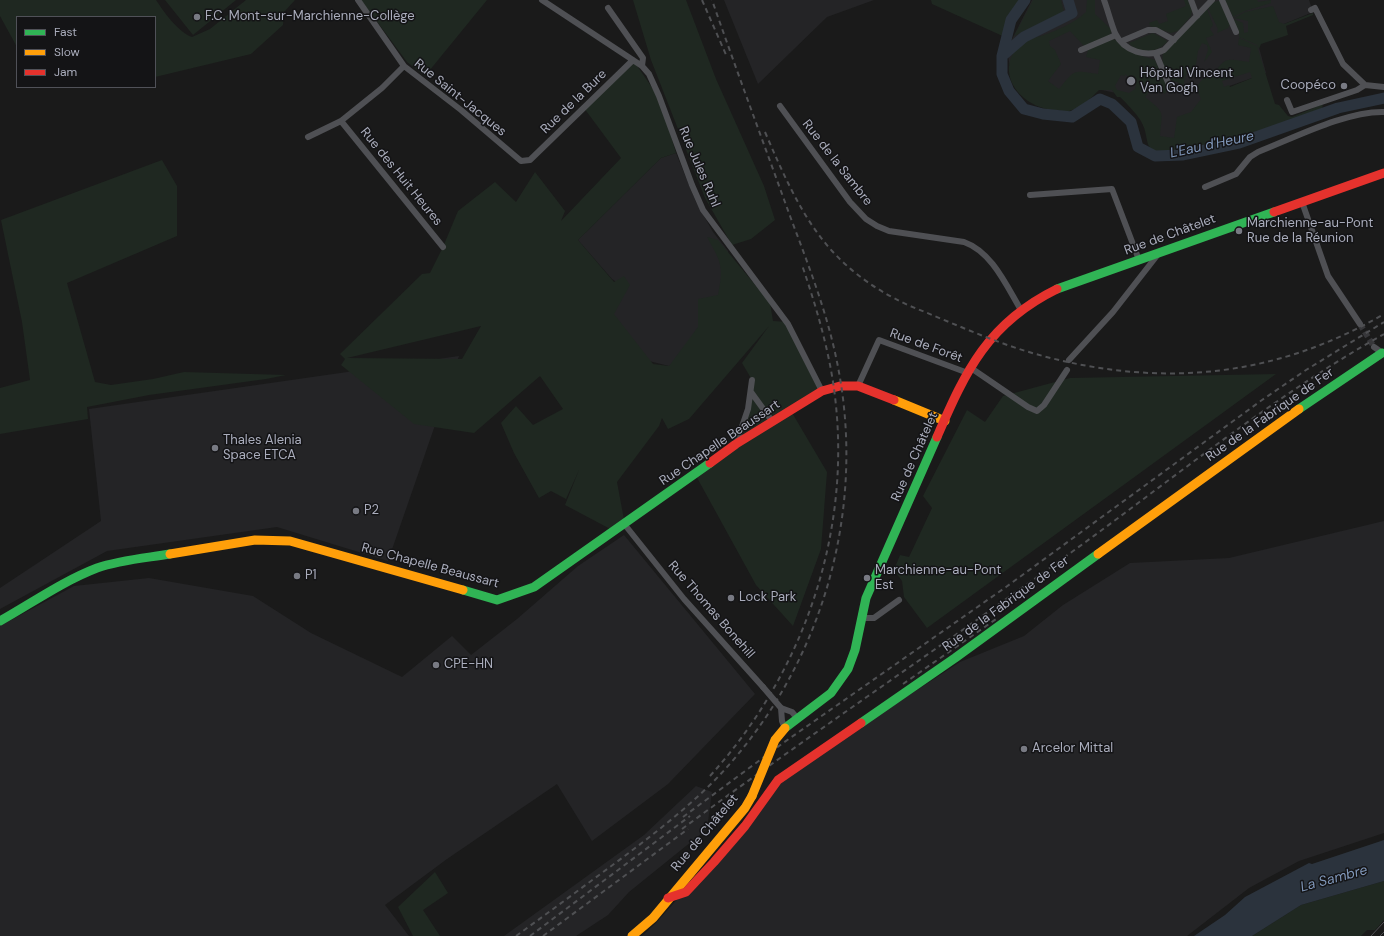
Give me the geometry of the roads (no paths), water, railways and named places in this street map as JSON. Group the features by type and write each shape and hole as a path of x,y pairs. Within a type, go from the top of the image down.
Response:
{"street":[{"name":"Rue Saint-Jacques","path":"358,0 404,66 461,110 521,161 530,160"},
{"name":"Rue Jules Ruhl","path":"542,0 642,66 649,74 703,210 788,324 822,391"},
{"path":"1104,0 1116,35 1135,51 1146,54 1156,54 1164,50 1212,0"},
{"path":"1190,0 1197,16"},
{"path":"1222,0 1236,32"},
{"path":"608,8 643,58 642,66"},
{"path":"1311,10 1315,8 1343,64 1365,85 1384,87"},
{"path":"1122,41 1129,37 1152,30 1156,30 1174,40"},
{"path":"1081,50 1116,35"},
{"path":"1156,54 1170,87"},
{"name":"Rue de la Bure","path":"530,160 633,60"},
{"path":"308,136 341,121 382,88 404,66"},
{"path":"1287,100 1292,112 1357,90 1365,85"},
{"name":"Rue de la Sambre","path":"780,106 846,197 866,219 889,231 964,242 977,248 991,263 1021,310"},
{"path":"1204,188 1236,174 1250,157 1258,152 1344,118 1373,112 1384,112"},
{"name":"Rue des Huit Heures","path":"341,121 443,247"},
{"name":"Rue de Châtelet","path":"632,936 653,918 668,898 745,808 752,796 775,740 785,728 830,694 842,681 855,652 866,599 945,421 970,370 988,341 1021,310 1044,295 1066,285 1384,173"},
{"path":"1030,195 1112,189 1139,260"},
{"path":"1302,202 1328,276 1360,324"},
{"path":"1069,360 1113,312 1159,253"},
{"name":"Rue de Forêt","path":"858,386 879,340 970,370"},
{"path":"1374,347 1383,353"},
{"name":"Rue de la Fabrique de Fer","path":"668,898 686,892 714,862 745,826 778,780 955,658 1276,425 1383,353"},
{"path":"970,370 1028,407 1037,411 1044,405 1067,370"},
{"path":"736,444 748,409 752,380"},
{"name":"Rue Chapelle Beaussart","path":"0,621 49,592 98,568 154,555 255,540 290,541 497,600 513,597 528,591 546,580 625,525 736,444 822,391 840,386 858,386 945,421"},
{"path":"751,392 772,421"},
{"name":"Rue Thomas Bonehill","path":"625,525 684,598 763,688 781,708 792,712 797,718"},
{"path":"862,618 874,618 899,600"},
{"path":"781,708 782,721 785,728"}],"water":[{"name":"La Sambre","path":"1384,840 1384,881 1301,905 1252,936 1194,936 1225,915 1245,897 1309,863 1312,864"}],"waterway":[{"name":"L'Eau d'Heure","path":"1025,0 1011,20 1002,56 1002,74 1009,91 1024,109 1043,114 1072,117 1100,99 1112,104 1131,122 1138,147 1155,156 1182,155 1239,143 1338,108 1384,98"},
{"path":"1002,56 1024,37 1072,13 1068,0"}],"tunnel":[{"path":"1360,324 1374,347"}],"tram line":[{"path":"1371,936 1384,922"},
{"path":"1380,936 1384,932"}],"railway":[{"path":"702,0 727,57"},
{"path":"516,936 634,849 681,811 714,781 751,738 783,690 808,640 827,586 840,531 846,475 845,419 833,343 810,270 712,0"},
{"path":"765,132 790,188 804,212 819,235 836,255 856,274 881,291 910,306 992,339 1043,356 1088,366 1132,372 1175,373 1218,371 1260,363 1302,352 1343,335 1384,314"},
{"path":"710,776 744,735 773,690 797,642 816,593 829,542 837,489 838,436 833,382 820,323 802,265"},
{"path":"683,817 783,743 1006,587 1262,400 1306,370 1384,322"},
{"path":"682,829 778,759 1021,589 1302,384 1384,334"},
{"path":"903,684 999,617"},
{"path":"530,936 690,816"},
{"path":"543,936 688,829"}],"place":[{"name":"F.C. Mont-sur-Marchienne-Collège","path":"197,17"},
{"name":"Hôpital Vincent Van Gogh","path":"1131,81"},
{"name":"Coopéco","path":"1344,86"},
{"name":"Marchienne-au-Pont Rue de la Réunion","path":"1239,231"},
{"name":"Thales Alenia Space ETCA","path":"215,448"},
{"name":"P2","path":"356,511"},
{"name":"P1","path":"297,576"},
{"name":"Marchienne-au-Pont Est","path":"867,578"},
{"name":"Lock Park","path":"731,598"},
{"name":"CPE-HN","path":"436,665"},
{"name":"Arcelor Mittal","path":"1024,749"}]}
